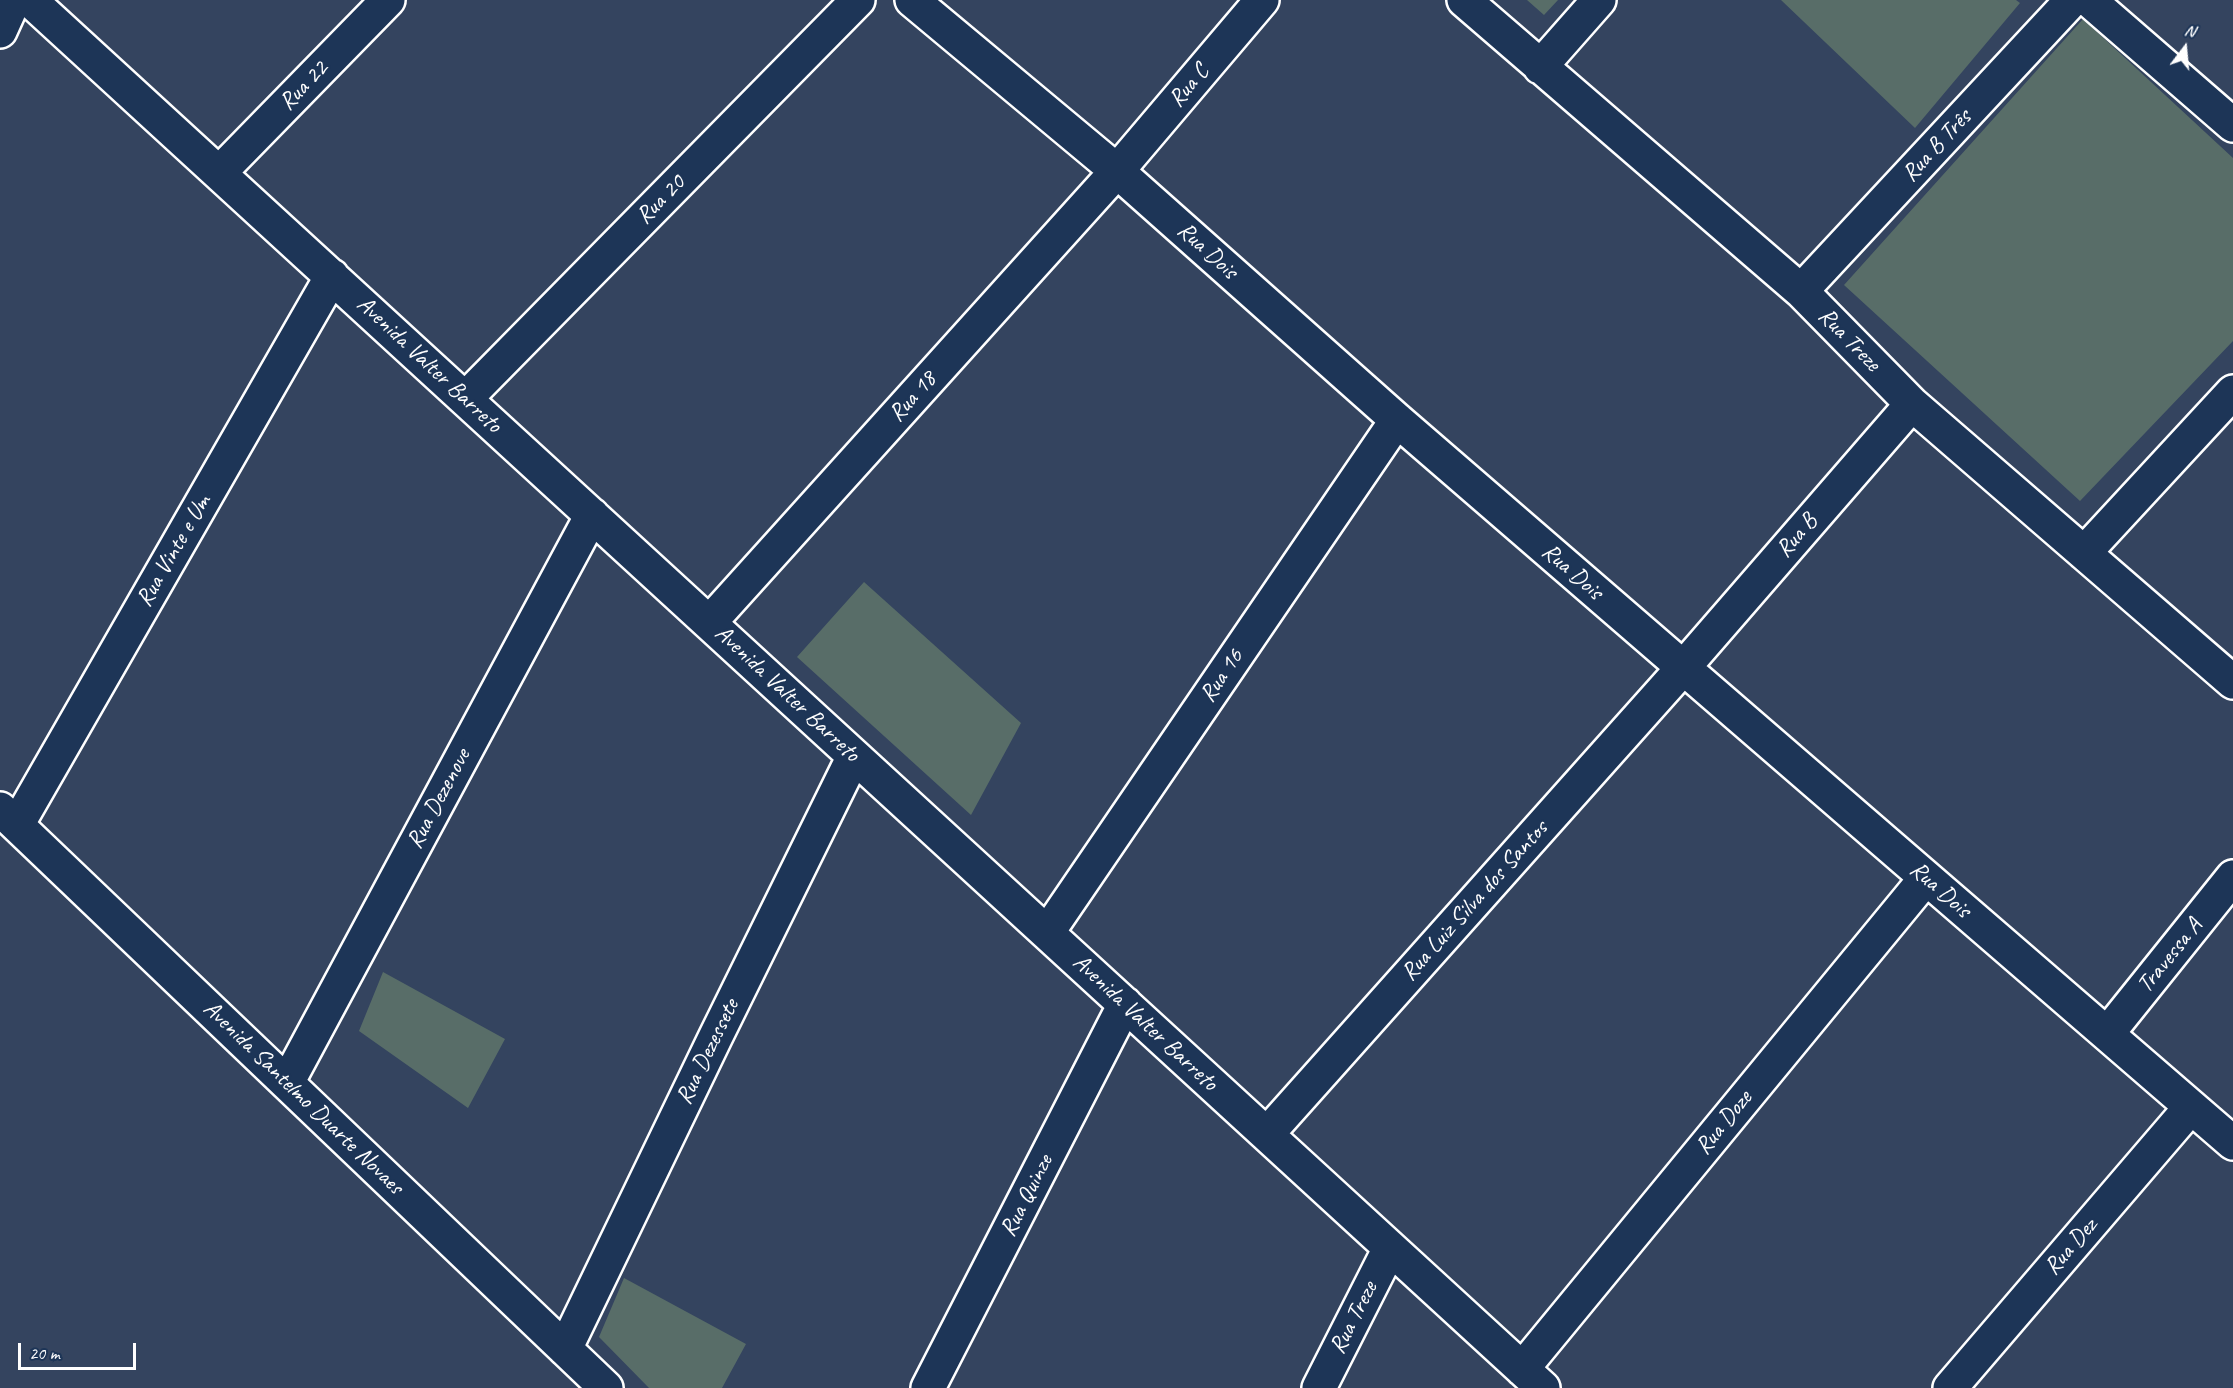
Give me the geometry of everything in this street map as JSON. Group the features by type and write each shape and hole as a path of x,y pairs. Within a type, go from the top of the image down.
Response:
{"street":[{"path":"0,31 14,0"},
{"name":"Avenida Valter Barreto","path":"30,0 1532,1378"},
{"name":"Rua 22","path":"219,173 388,0"},
{"name":"Rua 20","path":"465,399 858,0"},
{"name":"Rua Dois","path":"912,0 1117,171 1397,420 2233,1143"},
{"name":"Rua C","path":"1117,171 1262,0"},
{"name":"Rua Treze","path":"1464,0 1801,291 1912,404 2233,682"},
{"path":"1540,67 1599,0"},
{"name":"Rua B Três","path":"1801,291 2072,0"},
{"path":"2089,0 2233,125"},
{"name":"Rua 18","path":"709,622 1117,171"},
{"name":"Rua Vinte e Um","path":"9,817 332,276"},
{"path":"2084,553 2233,392"},
{"name":"Rua B","path":"1683,668 1912,404"},
{"name":"Rua 16","path":"1047,933 1397,420"},
{"name":"Rua Dezenove","path":"287,1083 592,515"},
{"name":"Rua Luiz Silva dos Santos","path":"1266,1134 1683,668"},
{"name":"Rua Dezessete","path":"565,1349 854,756"},
{"name":"Avenida Santelmo Duarte Novaes","path":"9,817 606,1388"},
{"name":"Travessa A","path":"2107,1034 2233,877"},
{"name":"Rua Doze","path":"1532,1378 1926,878"},
{"name":"Rua Quinze","path":"928,1388 1125,1005"},
{"name":"Rua Dez","path":"1950,1388 2191,1107"},
{"name":"Rua Treze","path":"1319,1388 1390,1248"}],"green space":[{"path":"1527,0 1558,0 1544,15"},
{"path":"1781,0 2016,0 2020,3 1915,128"},
{"path":"2083,19 2233,158 2233,341 2080,501 1844,285"},
{"path":"864,582 1021,723 971,815 797,657"},
{"path":"383,972 505,1039 468,1108 359,1031"},
{"path":"624,1278 746,1344 722,1388 649,1388 599,1337"}]}
